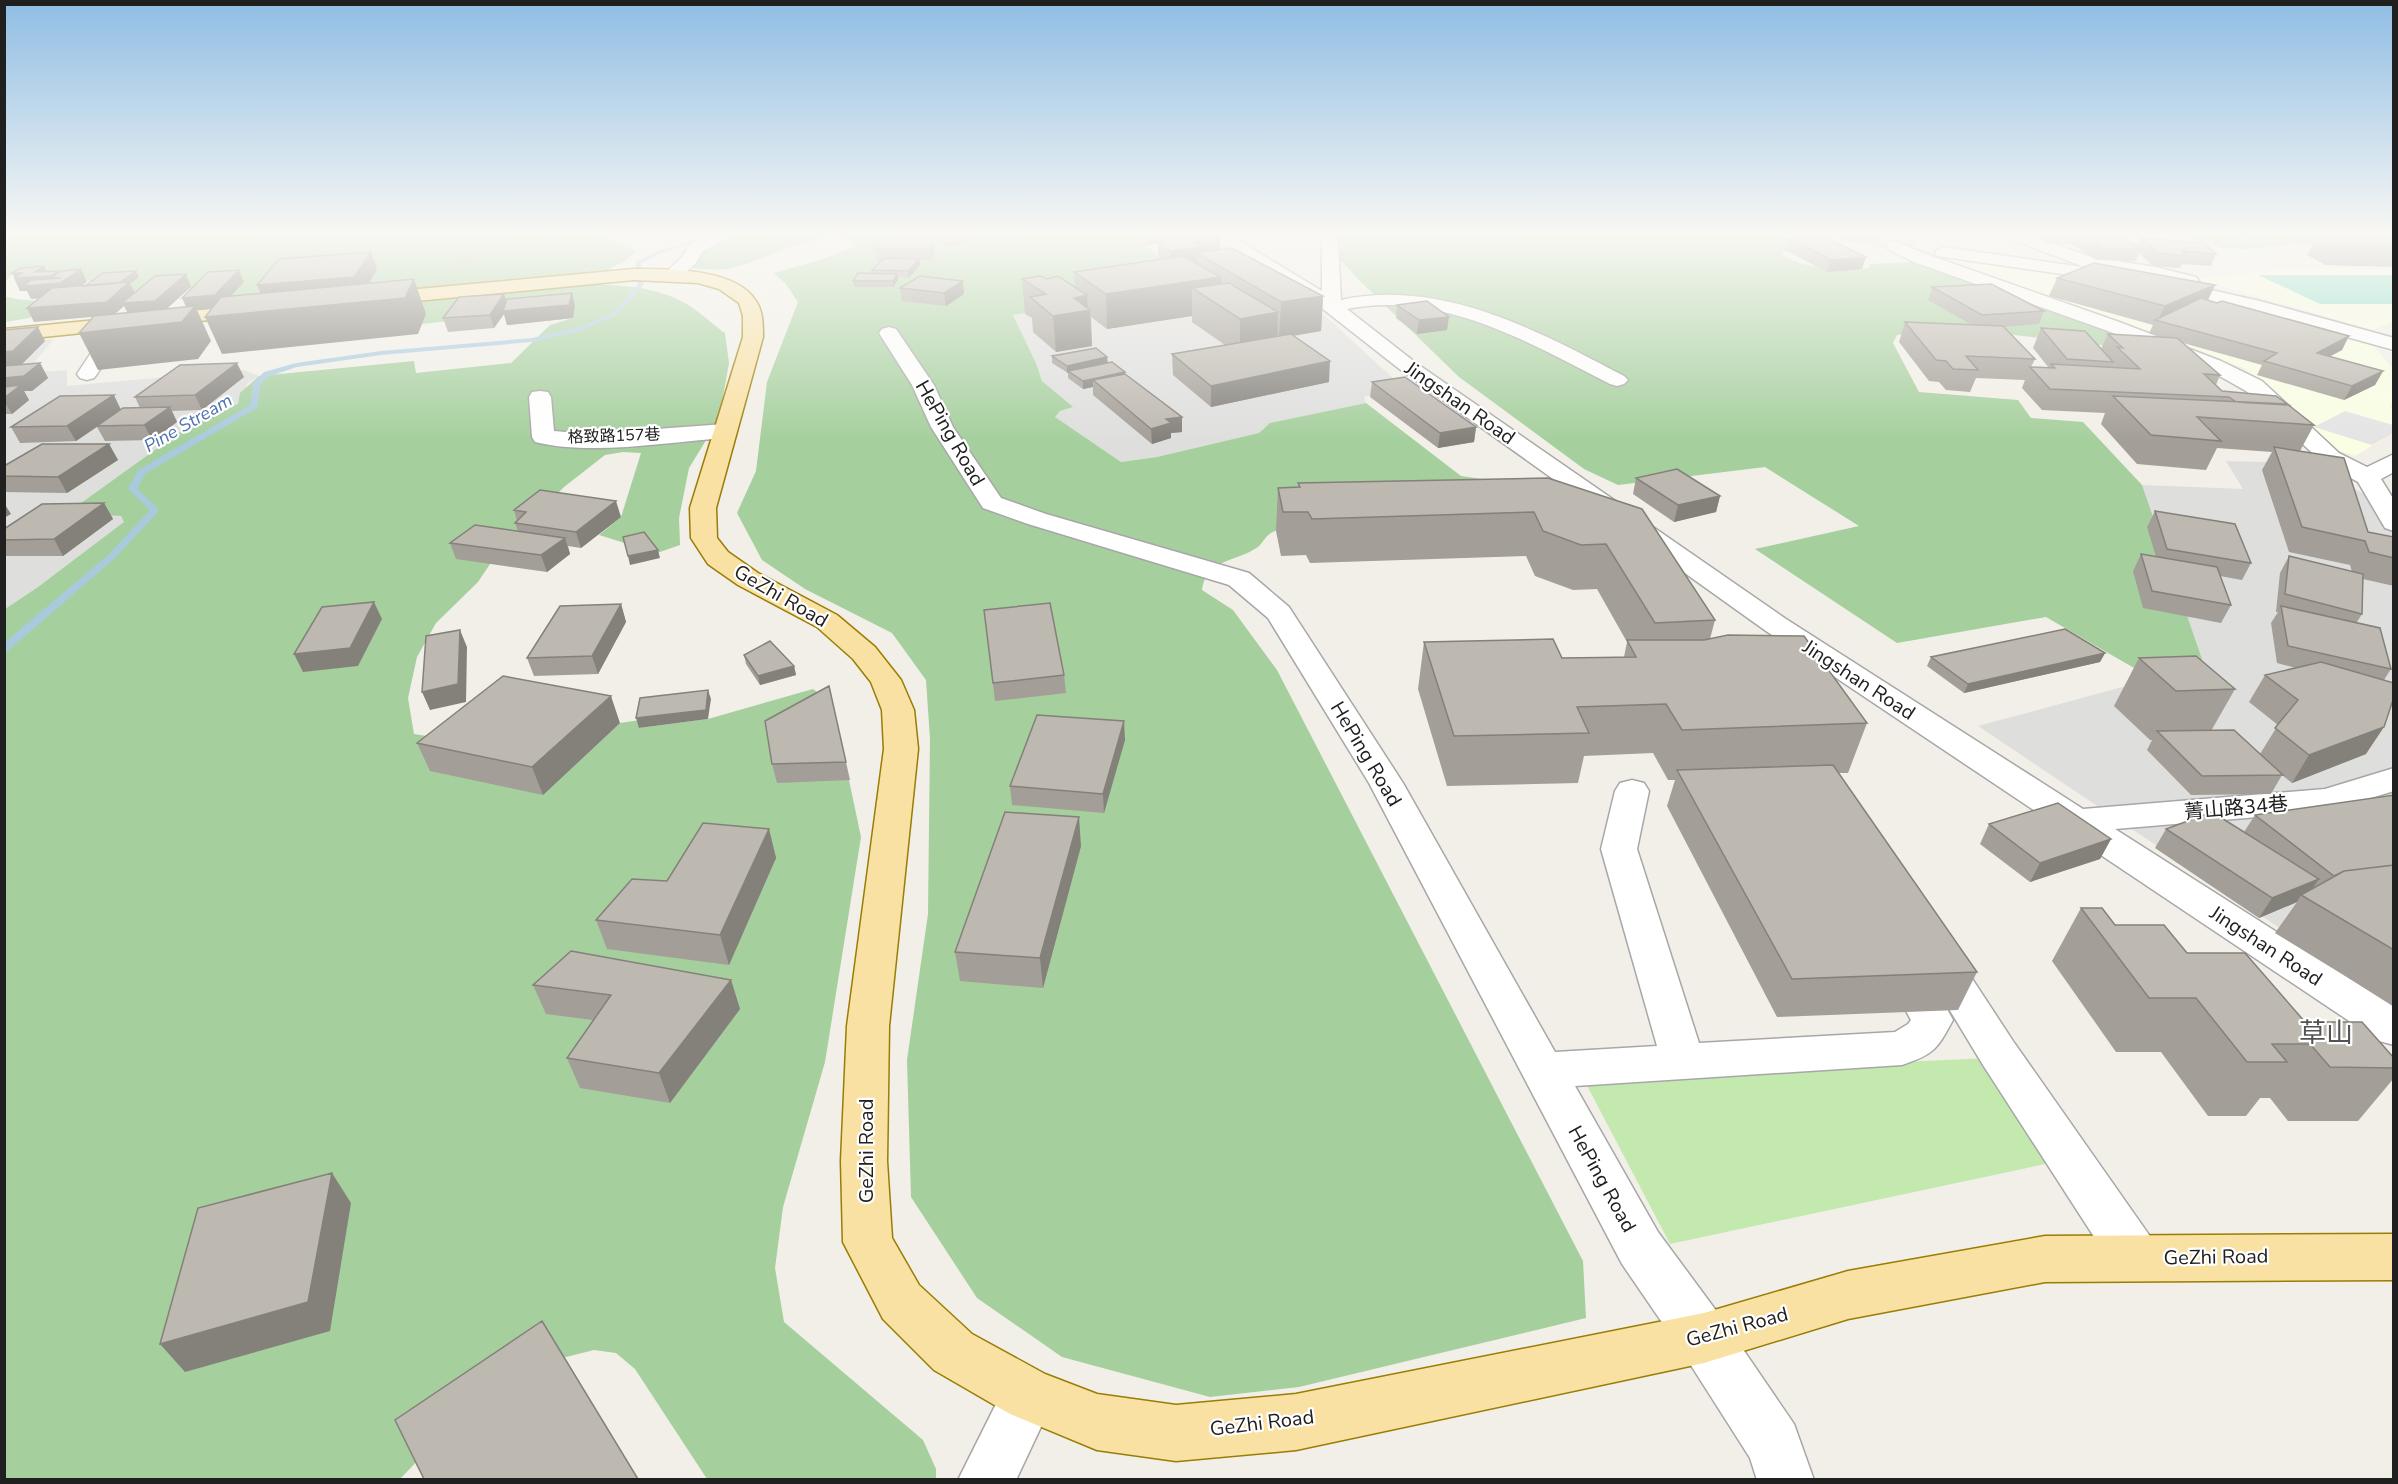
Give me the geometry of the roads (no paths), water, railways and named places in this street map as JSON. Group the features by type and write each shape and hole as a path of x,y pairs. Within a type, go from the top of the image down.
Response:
{"main road":[{"name":"GeZhi Road","path":"748,303 752,315 753,337 704,508 704,538 718,558 726,564 748,579 827,621 864,653 886,680 898,710 901,749 868,1026 864,1161 868,1242 901,1302 953,1352 1029,1395 1097,1422 1176,1433 1296,1422 1704,1338 1848,1295 2045,1259 2394,1257"},
{"path":"4,335 287,308"}],"street":[{"name":"Jingshan Road","path":"1326,303 1409,367 1776,625 2394,1029"},
{"path":"1332,303 1332,307 1343,303"},
{"path":"1416,303 1449,308 1526,335 1617,380"},
{"path":"2048,303 2214,365 2254,386 2331,458 2368,477 2394,523"},
{"path":"2250,303 2388,339 2394,354"},
{"path":"87,374 120,324"},
{"name":"HePing Road","path":"889,333 923,385 942,427 992,503 1037,519 1239,579 1279,613 1386,783 1640,1248 1704,1338 1774,1444 1786,1479"},
{"name":"格致路157巷","path":"540,397 543,437 588,441 725,431"},
{"path":"2368,477 2394,460"},
{"name":"菁山路34巷","path":"2076,821 2328,800 2394,779"},
{"path":"1632,790 1620,849 1683,1062"},
{"path":"1918,926 1998,1053 2136,1258"},
{"path":"1542,1070 1902,1048 1923,1036 1932,1020 1927,1011"},
{"path":"986,1479 1029,1395"}],"waterway":[{"name":"Pine Stream","path":"4,649 111,557 155,510 132,489 141,472 254,406 257,383 267,374 296,365 381,353 532,340 581,329 616,313 624,303"}],"district":[{"name":"草山","path":"2326,1033"}]}
